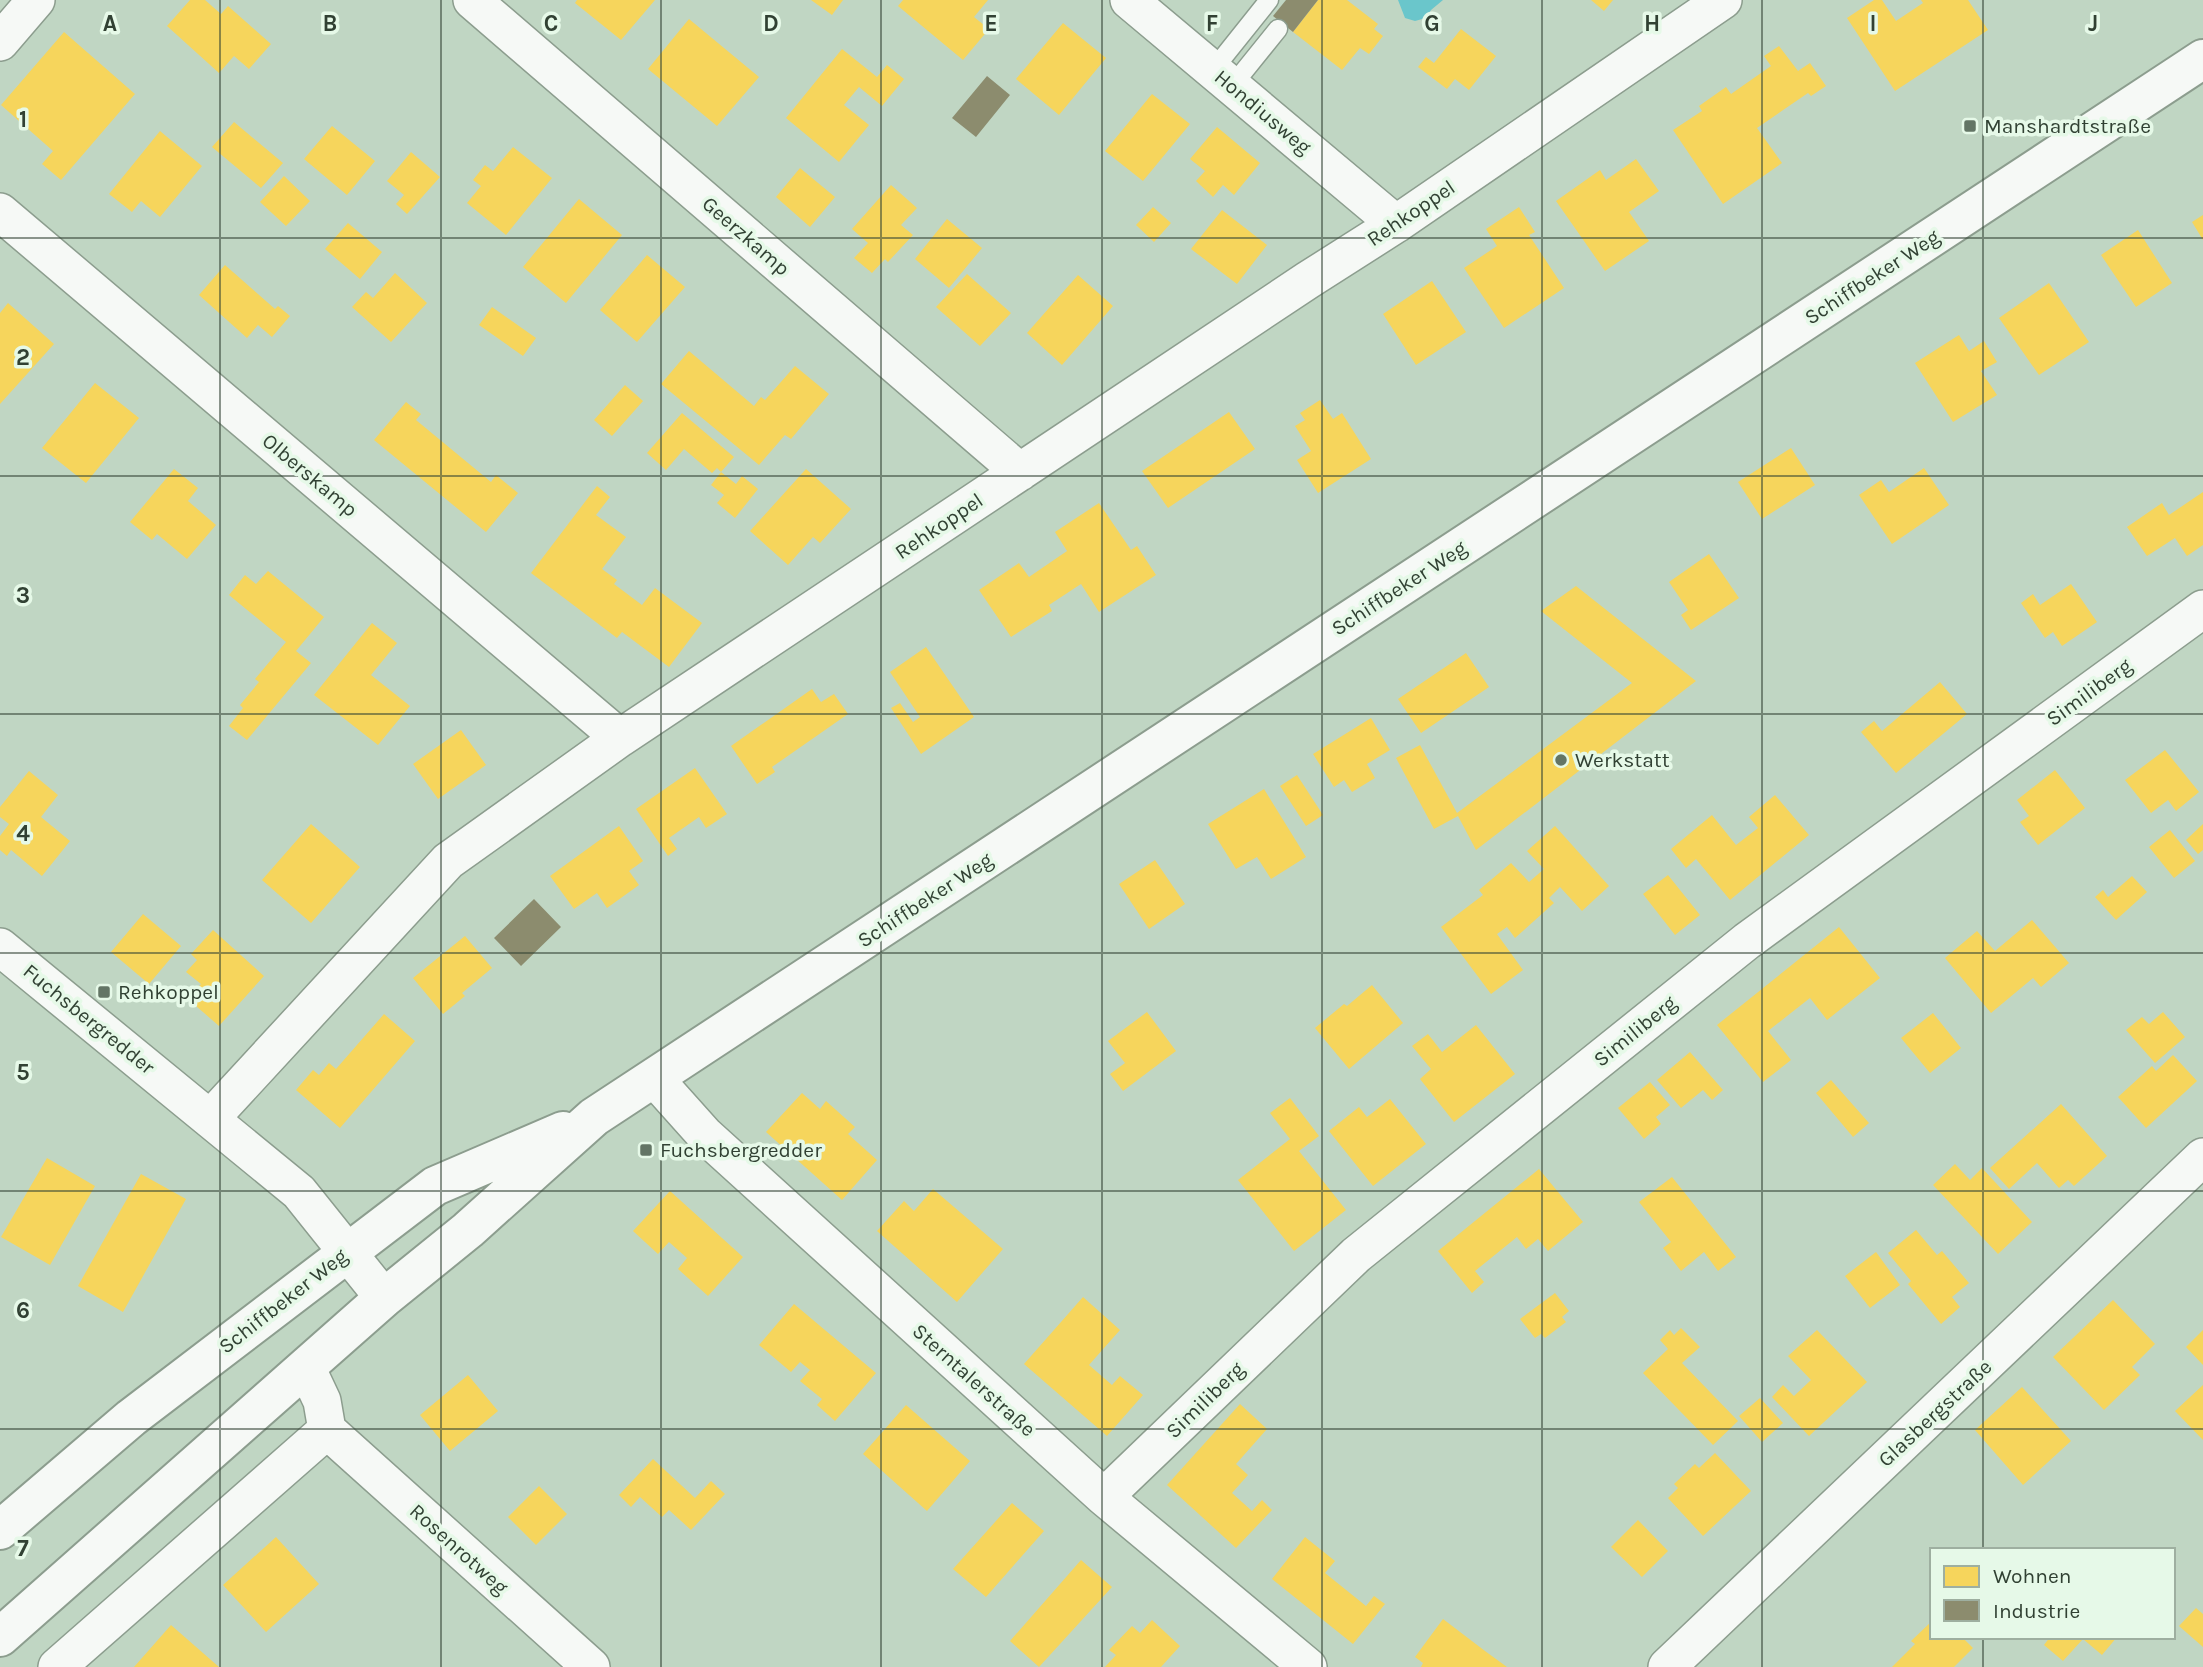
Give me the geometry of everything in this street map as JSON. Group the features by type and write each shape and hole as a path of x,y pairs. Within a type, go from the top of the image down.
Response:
{"main road":[{"name":"Schiffbeker Weg","path":"0,1637 384,1298 468,1230 594,1117 2203,59"},
{"name":"Schiffbeker Weg","path":"0,1530 131,1418 435,1186 594,1117"}],"street":[{"path":"0,42 36,0"},
{"name":"Geerzkamp","path":"472,0 1020,472"},
{"name":"Hondiusweg","path":"1129,0 1396,224"},
{"name":"Rehkoppel","path":"211,1118 448,861 620,738 1396,224 1723,0"},
{"name":"Olberskamp","path":"0,212 620,738"},
{"name":"Similiberg","path":"1104,1497 1356,1255 1747,942 2203,609"},
{"name":"Fuchsbergredder","path":"0,947 299,1192 384,1298"},
{"name":"Sterntalerstraße","path":"654,1078 705,1135 1104,1497 1308,1667"},
{"name":"Glasbergstraße","path":"1667,1667 2203,1157"},
{"path":"57,1667 327,1430 322,1401 306,1367"},
{"name":"Rosenrotweg","path":"327,1430 591,1667"}],"lane":[{"path":"1222,78 1269,0"},
{"path":"1222,78 1278,29"}],"water":[{"path":"1398,0 1443,0 1426,18 1415,21 1405,18"}],"building: Wohnen":[{"path":"190,0 205,0 221,14 228,6 271,44 249,69 234,56 219,73 167,26"},
{"path":"577,0 655,0 621,40 575,3"},
{"path":"811,0 843,0 832,15"},
{"path":"903,0 988,0 974,17 989,29 963,60 898,6"},
{"path":"1318,0 1347,0 1378,24 1374,29 1383,36 1369,54 1360,48 1342,70 1293,32"},
{"path":"1591,0 1613,0 1604,11"},
{"path":"1874,0 1882,0 1896,21 1923,3 1921,0 1968,0 1988,30 1895,91 1847,18"},
{"path":"689,19 759,77 717,126 648,69"},
{"path":"1063,23 1106,58 1059,115 1016,79"},
{"path":"1461,29 1496,56 1469,90 1455,79 1447,89 1418,67 1426,57 1434,63"},
{"path":"64,32 135,94 61,180 42,164 53,151 1,105"},
{"path":"1779,46 1798,71 1810,63 1826,86 1811,96 1808,93 1757,128 1782,163 1723,204 1673,130 1702,111 1699,106 1726,87 1731,94 1771,66 1764,56"},
{"path":"842,49 877,77 887,65 904,79 882,106 859,87 844,105 869,125 839,162 786,118"},
{"path":"1152,94 1190,124 1143,181 1105,151"},
{"path":"234,122 283,163 261,188 212,147"},
{"path":"332,126 375,161 347,195 304,159"},
{"path":"1217,127 1260,163 1234,195 1223,185 1213,197 1196,181 1205,171 1190,159"},
{"path":"160,131 202,166 160,217 141,201 132,212 109,194"},
{"path":"513,147 552,178 506,235 467,203 481,186 473,180 485,165 493,171"},
{"path":"411,152 440,177 407,214 396,204 404,195 387,181"},
{"path":"1636,159 1659,191 1629,212 1649,241 1605,271 1556,201 1600,170 1606,180"},
{"path":"800,168 835,197 810,227 776,197"},
{"path":"284,176 310,201 286,226 260,202"},
{"path":"891,185 917,208 901,225 913,235 888,262 885,259 872,273 854,258 868,243 852,229"},
{"path":"579,199 622,235 566,303 523,267"},
{"path":"1153,207 1171,223 1154,242 1136,225"},
{"path":"1519,207 1535,232 1529,235 1564,288 1504,328 1464,268 1497,246 1486,229"},
{"path":"1222,210 1267,245 1237,284 1191,249"},
{"path":"2203,215 2203,240 2192,222"},
{"path":"947,219 982,248 949,288 915,259"},
{"path":"348,223 382,252 360,279 325,249"},
{"path":"2138,230 2172,283 2136,307 2101,255"},
{"path":"647,255 685,287 637,342 600,310"},
{"path":"225,265 275,309 278,306 290,316 272,337 258,325 247,338 199,295"},
{"path":"395,273 427,303 391,342 352,307 366,292 373,298"},
{"path":"967,274 1011,313 980,346 936,307"},
{"path":"1078,275 1113,306 1062,365 1027,333"},
{"path":"1432,281 1466,332 1416,365 1383,314"},
{"path":"2049,283 2089,342 2039,375 1999,318"},
{"path":"8,303 54,344 0,404 0,313"},
{"path":"492,307 536,338 523,356 479,325"},
{"path":"1959,335 1969,351 1984,341 1997,362 1981,371 1997,395 1953,422 1915,363"},
{"path":"689,351 754,406 761,397 765,400 795,366 829,394 791,439 785,435 759,465 661,384"},
{"path":"95,383 139,418 86,483 42,448"},
{"path":"625,385 643,401 612,436 594,420"},
{"path":"1320,400 1333,419 1342,413 1371,459 1318,493 1297,460 1311,451 1295,426 1305,420 1300,413"},
{"path":"406,402 421,414 416,420 491,482 496,475 518,493 486,532 374,440"},
{"path":"1229,412 1255,449 1168,508 1142,471"},
{"path":"682,413 734,457 721,472 717,468 712,473 684,449 666,470 647,453"},
{"path":"1791,448 1815,485 1762,519 1738,482"},
{"path":"1924,468 1949,505 1892,544 1859,495 1881,480 1889,492"},
{"path":"174,469 198,488 188,501 216,525 187,559 157,534 152,540 130,522"},
{"path":"806,469 851,509 820,543 813,537 788,565 750,531"},
{"path":"721,472 736,484 742,476 758,489 735,518 717,503 724,495 711,485"},
{"path":"597,486 610,497 596,515 626,537 602,569 617,580 614,584 642,605 655,588 702,623 669,667 622,632 617,638 531,573"},
{"path":"2203,492 2203,545 2187,556 2175,538 2147,556 2127,527 2162,503 2169,515"},
{"path":"1099,503 1131,550 1137,546 1156,575 1099,612 1081,584 1049,605 1052,611 1011,637 979,590 1019,563 1029,577 1067,551 1055,532"},
{"path":"1709,554 1739,598 1691,630 1681,615 1688,610 1669,582"},
{"path":"268,571 324,617 296,651 311,663 247,740 229,726 243,708 240,705 259,682 255,679 286,642 229,595 245,575 256,584"},
{"path":"2071,584 2097,622 2062,646 2053,632 2045,638 2021,603 2033,594 2040,605"},
{"name":"Werkstatt","path":"1576,586 1696,681 1476,850 1458,816 1434,829 1396,758 1420,745 1457,813 1632,683 1541,611"},
{"path":"372,623 397,643 371,675 410,706 378,745 314,695"},
{"path":"926,647 974,717 921,754 891,708 900,703 913,722 920,717 890,672"},
{"path":"1466,653 1489,687 1421,733 1398,699"},
{"path":"1940,682 1967,714 1896,773 1861,732 1874,721 1882,731"},
{"path":"812,689 821,702 834,694 848,714 772,767 775,772 757,784 731,746"},
{"path":"1371,718 1390,750 1367,764 1375,778 1352,792 1344,780 1334,787 1313,754"},
{"path":"461,730 486,765 438,799 413,764"},
{"path":"2165,750 2199,792 2176,811 2168,800 2151,813 2125,780"},
{"path":"695,768 727,814 706,828 699,817 669,838 677,849 668,856 636,809"},
{"path":"2055,770 2085,808 2038,845 2020,822 2029,816 2017,800"},
{"path":"29,771 58,795 41,817 70,841 42,876 11,850 7,856 0,850 0,836 9,824 0,817 0,807"},
{"path":"1297,775 1323,815 1306,826 1280,786"},
{"path":"1264,789 1306,857 1271,879 1257,857 1236,869 1208,824"},
{"path":"1775,795 1809,835 1730,900 1696,859 1686,868 1671,849 1712,815 1736,845 1758,828 1749,817"},
{"path":"311,824 360,867 311,923 262,880"},
{"path":"2203,824 2203,850 2198,854 2186,840"},
{"path":"619,826 643,861 629,871 639,885 607,908 597,893 574,909 550,876"},
{"path":"1555,826 1609,886 1582,911 1560,887 1549,898 1554,903 1515,938 1507,927 1497,934 1523,970 1491,994 1441,927 1483,895 1479,890 1511,863 1529,882 1544,869 1527,851"},
{"path":"2170,830 2195,861 2174,878 2149,847"},
{"path":"1155,860 1185,904 1149,929 1119,884"},
{"path":"1668,875 1700,915 1675,935 1643,894"},
{"path":"2132,876 2147,892 2116,920 2095,897 2103,890 2108,897"},
{"path":"143,914 181,946 149,984 111,952"},
{"path":"2032,920 2069,963 2041,987 2033,978 1991,1013 1945,958 1977,931 1995,951"},
{"path":"1839,927 1880,978 1827,1020 1810,998 1768,1031 1791,1060 1763,1082 1717,1025"},
{"path":"213,930 264,976 219,1026 188,999 201,984 186,972 197,960 191,954"},
{"path":"465,936 492,968 462,993 465,996 443,1014 413,978"},
{"path":"1372,985 1403,1023 1349,1069 1315,1028"},
{"path":"1147,1012 1176,1051 1123,1091 1110,1074 1125,1063 1108,1041"},
{"path":"2163,1012 2185,1037 2155,1063 2126,1030 2142,1017 2149,1024"},
{"path":"1933,1013 1961,1048 1930,1073 1901,1038"},
{"path":"384,1014 415,1041 340,1128 296,1090 313,1070 319,1075 329,1063 336,1069"},
{"path":"1476,1025 1515,1074 1454,1122 1420,1079 1431,1069 1412,1046 1428,1034 1442,1052"},
{"path":"1690,1052 1723,1090 1712,1100 1703,1090 1681,1108 1657,1080"},
{"path":"2173,1055 2197,1081 2146,1128 2118,1097 2152,1066 2156,1071"},
{"path":"1831,1080 1869,1123 1853,1137 1816,1093"},
{"path":"1650,1082 1670,1105 1656,1117 1661,1124 1644,1139 1618,1108"},
{"path":"802,1093 820,1109 826,1101 855,1127 848,1134 877,1160 842,1200 766,1132"},
{"path":"1290,1098 1319,1136 1299,1151 1346,1210 1294,1251 1238,1180 1290,1139 1270,1113"},
{"path":"1390,1099 1426,1144 1373,1186 1329,1131 1359,1107 1367,1117"},
{"path":"2061,1104 2107,1156 2074,1186 2068,1180 2059,1188 2037,1163 2009,1189 1990,1168"},
{"path":"47,1158 95,1186 50,1265 1,1237"},
{"path":"1955,1164 1970,1180 1982,1168 2032,1222 1998,1254 1933,1185"},
{"path":"1539,1169 1583,1222 1548,1251 1538,1239 1526,1249 1517,1237 1475,1271 1484,1282 1472,1293 1438,1251"},
{"path":"141,1174 186,1199 123,1312 78,1286"},
{"path":"1672,1177 1736,1257 1718,1271 1704,1252 1681,1271 1663,1248 1671,1242 1639,1202"},
{"path":"933,1189 1003,1249 957,1302 877,1231 904,1201 914,1211"},
{"path":"670,1191 743,1257 708,1296 678,1269 687,1258 669,1242 658,1254 633,1231"},
{"path":"1916,1230 1937,1255 1942,1251 1969,1283 1952,1297 1960,1307 1941,1324 1908,1284 1911,1281 1888,1253"},
{"path":"1876,1252 1900,1285 1870,1308 1845,1276"},
{"path":"1555,1293 1569,1311 1562,1317 1566,1322 1545,1338 1541,1334 1535,1338 1520,1319"},
{"path":"1083,1297 1120,1330 1089,1365 1112,1385 1120,1376 1143,1395 1107,1436 1024,1364"},
{"path":"2113,1300 2155,1344 2132,1367 2140,1375 2104,1410 2053,1357"},
{"path":"794,1304 876,1373 835,1421 817,1405 822,1399 800,1381 810,1370 800,1362 791,1372 759,1345"},
{"path":"1681,1328 1700,1347 1682,1363 1738,1421 1713,1445 1643,1373 1668,1349 1660,1340 1670,1330 1674,1335"},
{"path":"1817,1330 1867,1382 1809,1436 1772,1397 1783,1385 1794,1396 1811,1380 1788,1356"},
{"path":"2203,1330 2203,1365 2186,1347"},
{"path":"468,1375 498,1411 450,1451 420,1415"},
{"path":"2203,1385 2203,1440 2175,1411"},
{"path":"2022,1387 2071,1441 2023,1485 1975,1430"},
{"path":"1760,1398 1783,1423 1762,1442 1739,1416"},
{"path":"1240,1404 1267,1429 1236,1464 1248,1475 1232,1493 1252,1511 1262,1500 1272,1510 1236,1548 1167,1485"},
{"path":"906,1405 970,1461 927,1511 863,1454"},
{"path":"1715,1453 1751,1491 1703,1536 1668,1498 1678,1488 1674,1484 1695,1464 1699,1468"},
{"path":"653,1459 695,1498 711,1481 725,1494 691,1530 669,1510 662,1517 640,1497 631,1507 619,1495"},
{"path":"539,1486 567,1514 536,1545 508,1517"},
{"path":"1012,1503 1044,1531 986,1597 953,1569"},
{"path":"1638,1520 1668,1551 1642,1577 1611,1547"},
{"path":"276,1537 319,1584 266,1632 223,1585"},
{"path":"1305,1537 1335,1561 1325,1573 1366,1606 1374,1596 1385,1604 1353,1644 1272,1579"},
{"path":"1081,1560 1112,1587 1039,1667 1010,1641"},
{"path":"2196,1608 2203,1614 2203,1647 2179,1626"},
{"path":"1443,1619 1507,1667 1421,1667 1423,1663 1415,1657"},
{"path":"1152,1620 1180,1646 1161,1667 1105,1667 1116,1655 1109,1650 1132,1626 1140,1633"},
{"path":"1930,1623 1930,1639 1964,1639 1973,1648 1954,1667 1892,1667 1915,1644 1911,1641"},
{"path":"171,1625 219,1667 134,1667"},
{"path":"2048,1639 2083,1639 2063,1661 2044,1645"},
{"path":"2083,1639 2115,1639 2102,1655"}],"building: Industrie":[{"path":"1286,0 1318,0 1293,32 1273,16"},
{"path":"987,76 1010,95 976,137 952,118"},
{"path":"534,899 561,927 521,966 494,938"}],"place":[{"name":"Manshardtstraße","path":"1970,126"},
{"name":"Werkstatt","path":"1561,760"},
{"name":"Rehkoppel","path":"104,992"},
{"name":"Fuchsbergredder","path":"646,1150"}]}
